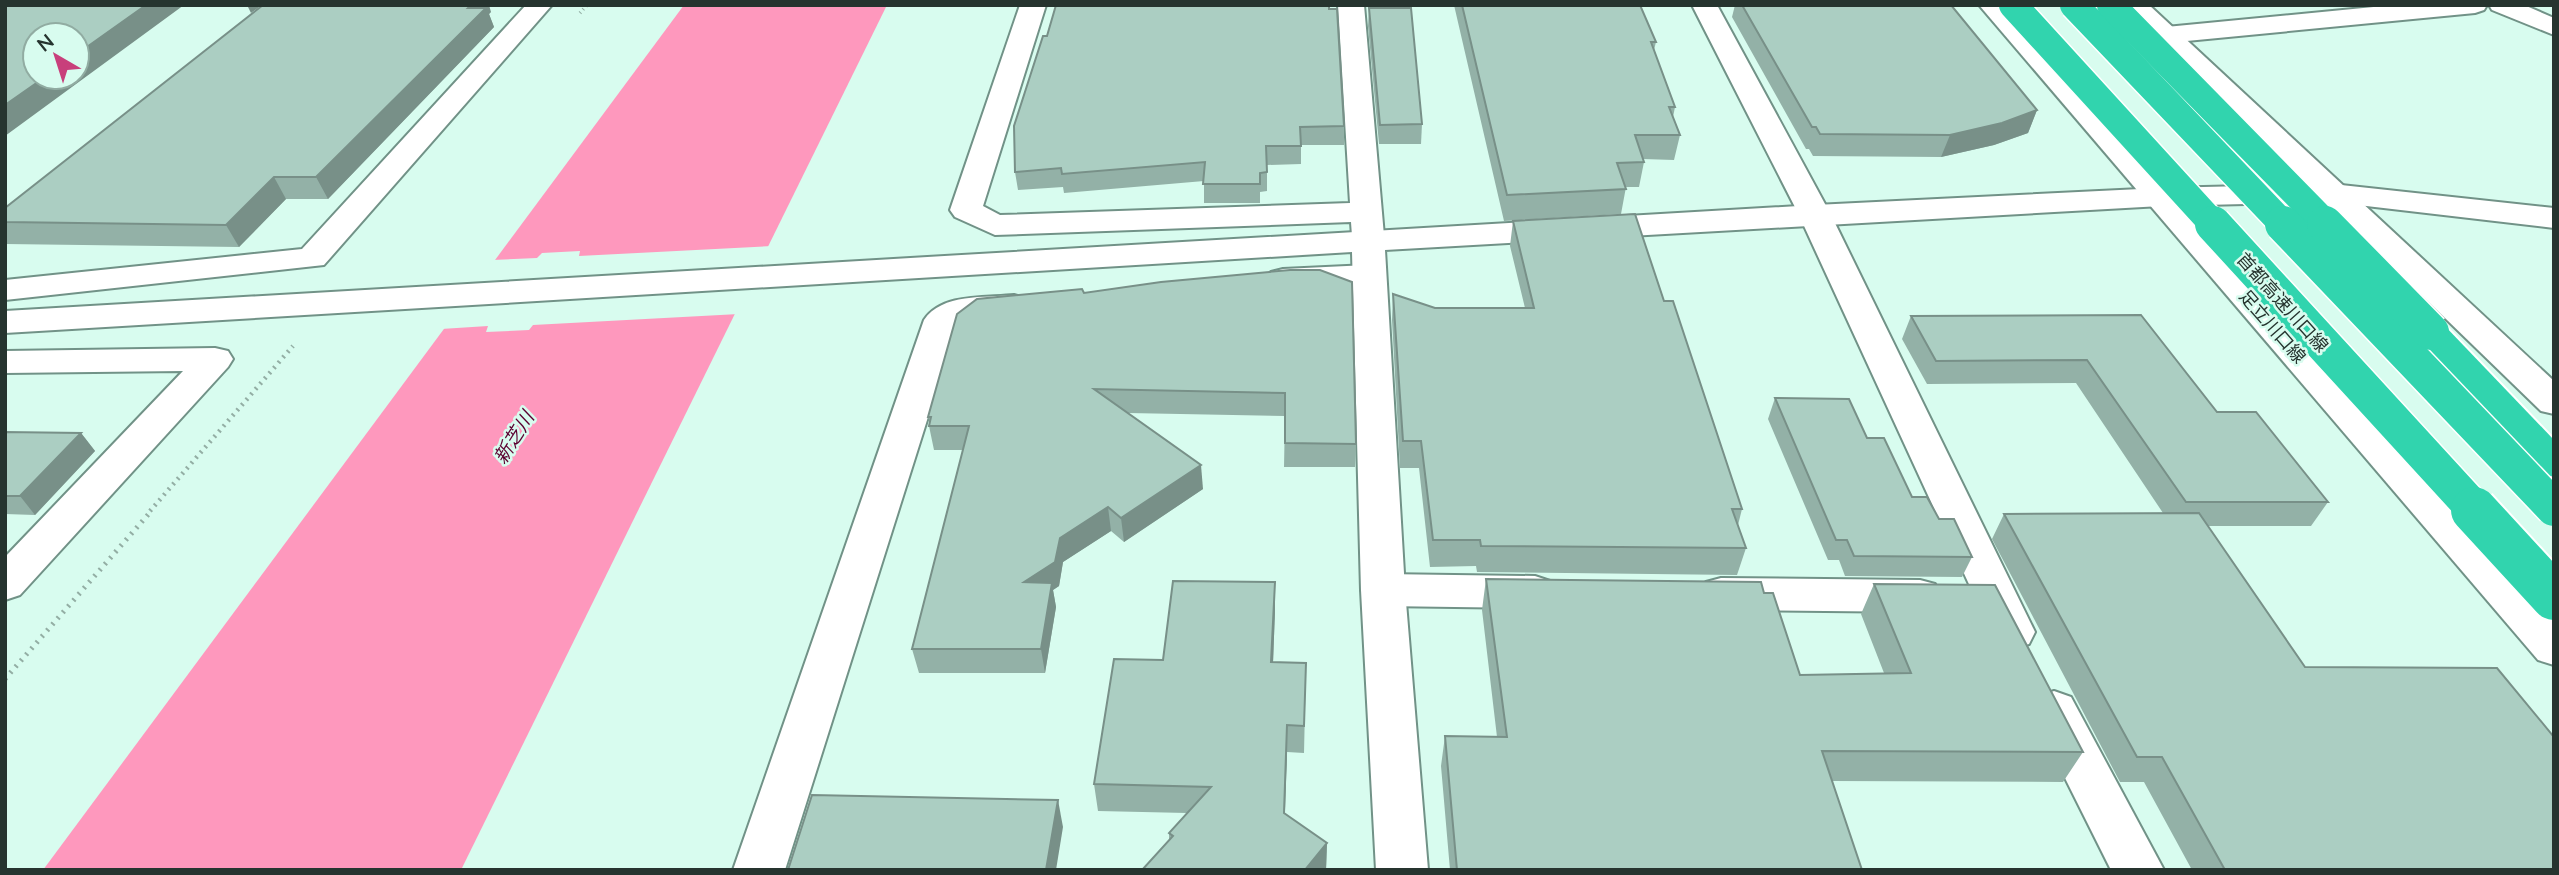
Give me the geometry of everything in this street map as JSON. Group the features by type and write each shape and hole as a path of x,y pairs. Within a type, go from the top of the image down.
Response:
{"highway":[{"name":"首都高速川口線","path":"2013,5 2554,597"},
{"path":"2074,5 2554,508"},
{"path":"2111,5 2431,332 2554,464"},
{"path":"2431,332 2554,440"}],"street":[{"path":"5,290 312,258 540,5"},
{"path":"1033,5 966,210 995,225 1367,243"},
{"path":"1351,5 1367,243 1383,590 1402,870"},
{"path":"1704,5 1815,215 1995,597 2138,870"},
{"name":"足立川口線","path":"1991,5 2554,648"},
{"path":"2134,5 2554,402"},
{"path":"2166,35 2475,5"},
{"path":"2501,5 2554,27"},
{"path":"5,322 2161,197 2332,193 2554,218"},
{"path":"1210,286 1305,277 1367,243"},
{"path":"759,870 942,320 955,311 1049,302"},
{"path":"5,362 215,359 5,584"},
{"path":"1383,590 1578,592"},
{"path":"1689,594 1995,597"}],"path":[{"path":"5,679 297,341"}],"water":[{"name":"新芝川","path":"684,5 887,5 461,870 43,870"}],"pier":[{"path":"772,246 739,314 533,325 529,330 486,332 488,326 441,329 492,260 537,258 542,253 580,251 579,256"}],"building":[{"path":"5,5 146,5 91,44 91,21 21,21 21,91 25,91 5,105"},
{"path":"263,5 471,5 468,8 486,8 316,177 274,177 226,225 5,222 5,208"},
{"path":"1056,5 1329,5 1329,9 1337,9 1344,126 1300,127 1301,146 1266,146 1267,172 1260,173 1260,184 1203,184 1205,162 1062,174 1061,168 1015,172 1014,126 1043,36 1047,36"},
{"path":"1462,5 1640,5 1656,42 1651,42 1675,107 1669,107 1680,135 1635,135 1644,162 1617,163 1626,189 1507,195"},
{"path":"1742,5 1951,5 2037,110 2002,123 1950,135 1820,134 1816,127 1812,127"},
{"path":"1369,8 1411,8 1422,124 1380,125"},
{"path":"1635,214 1664,301 1673,301 1742,509 1732,509 1746,548 1481,546 1480,540 1433,540 1421,441 1403,441 1393,294 1435,308 1534,308 1513,221"},
{"path":"1290,270 1320,270 1352,282 1356,444 1285,443 1285,393 1094,389 1201,465 1121,518 1108,507 1060,538 1055,562 1024,582 1052,583 1041,649 912,649 969,426 929,426 931,417 928,417 957,314 977,299 1082,289 1084,293 1161,282"},
{"path":"2141,315 2217,412 2256,412 2328,502 2186,502 2087,360 1936,361 1911,316"},
{"path":"1775,398 1849,399 1867,438 1884,438 1912,497 1927,497 1939,519 1954,519 1972,557 1854,556 1847,540 1836,540"},
{"path":"5,432 81,433 20,496 5,496"},
{"path":"2199,513 2305,667 2497,668 2554,737 2554,870 2225,870 2162,757 2137,757 2004,514"},
{"path":"1486,579 1761,582 1764,593 1773,593 1800,675 1911,673 1874,584 1995,585 2083,752 1822,751 1862,870 1457,870 1445,736 1507,737"},
{"path":"1173,581 1275,582 1271,662 1306,663 1304,726 1287,725 1284,813 1327,843 1305,870 1142,870 1173,836 1169,833 1211,787 1094,784 1114,659 1163,660"},
{"path":"812,795 1058,800 1046,870 788,870"}]}
